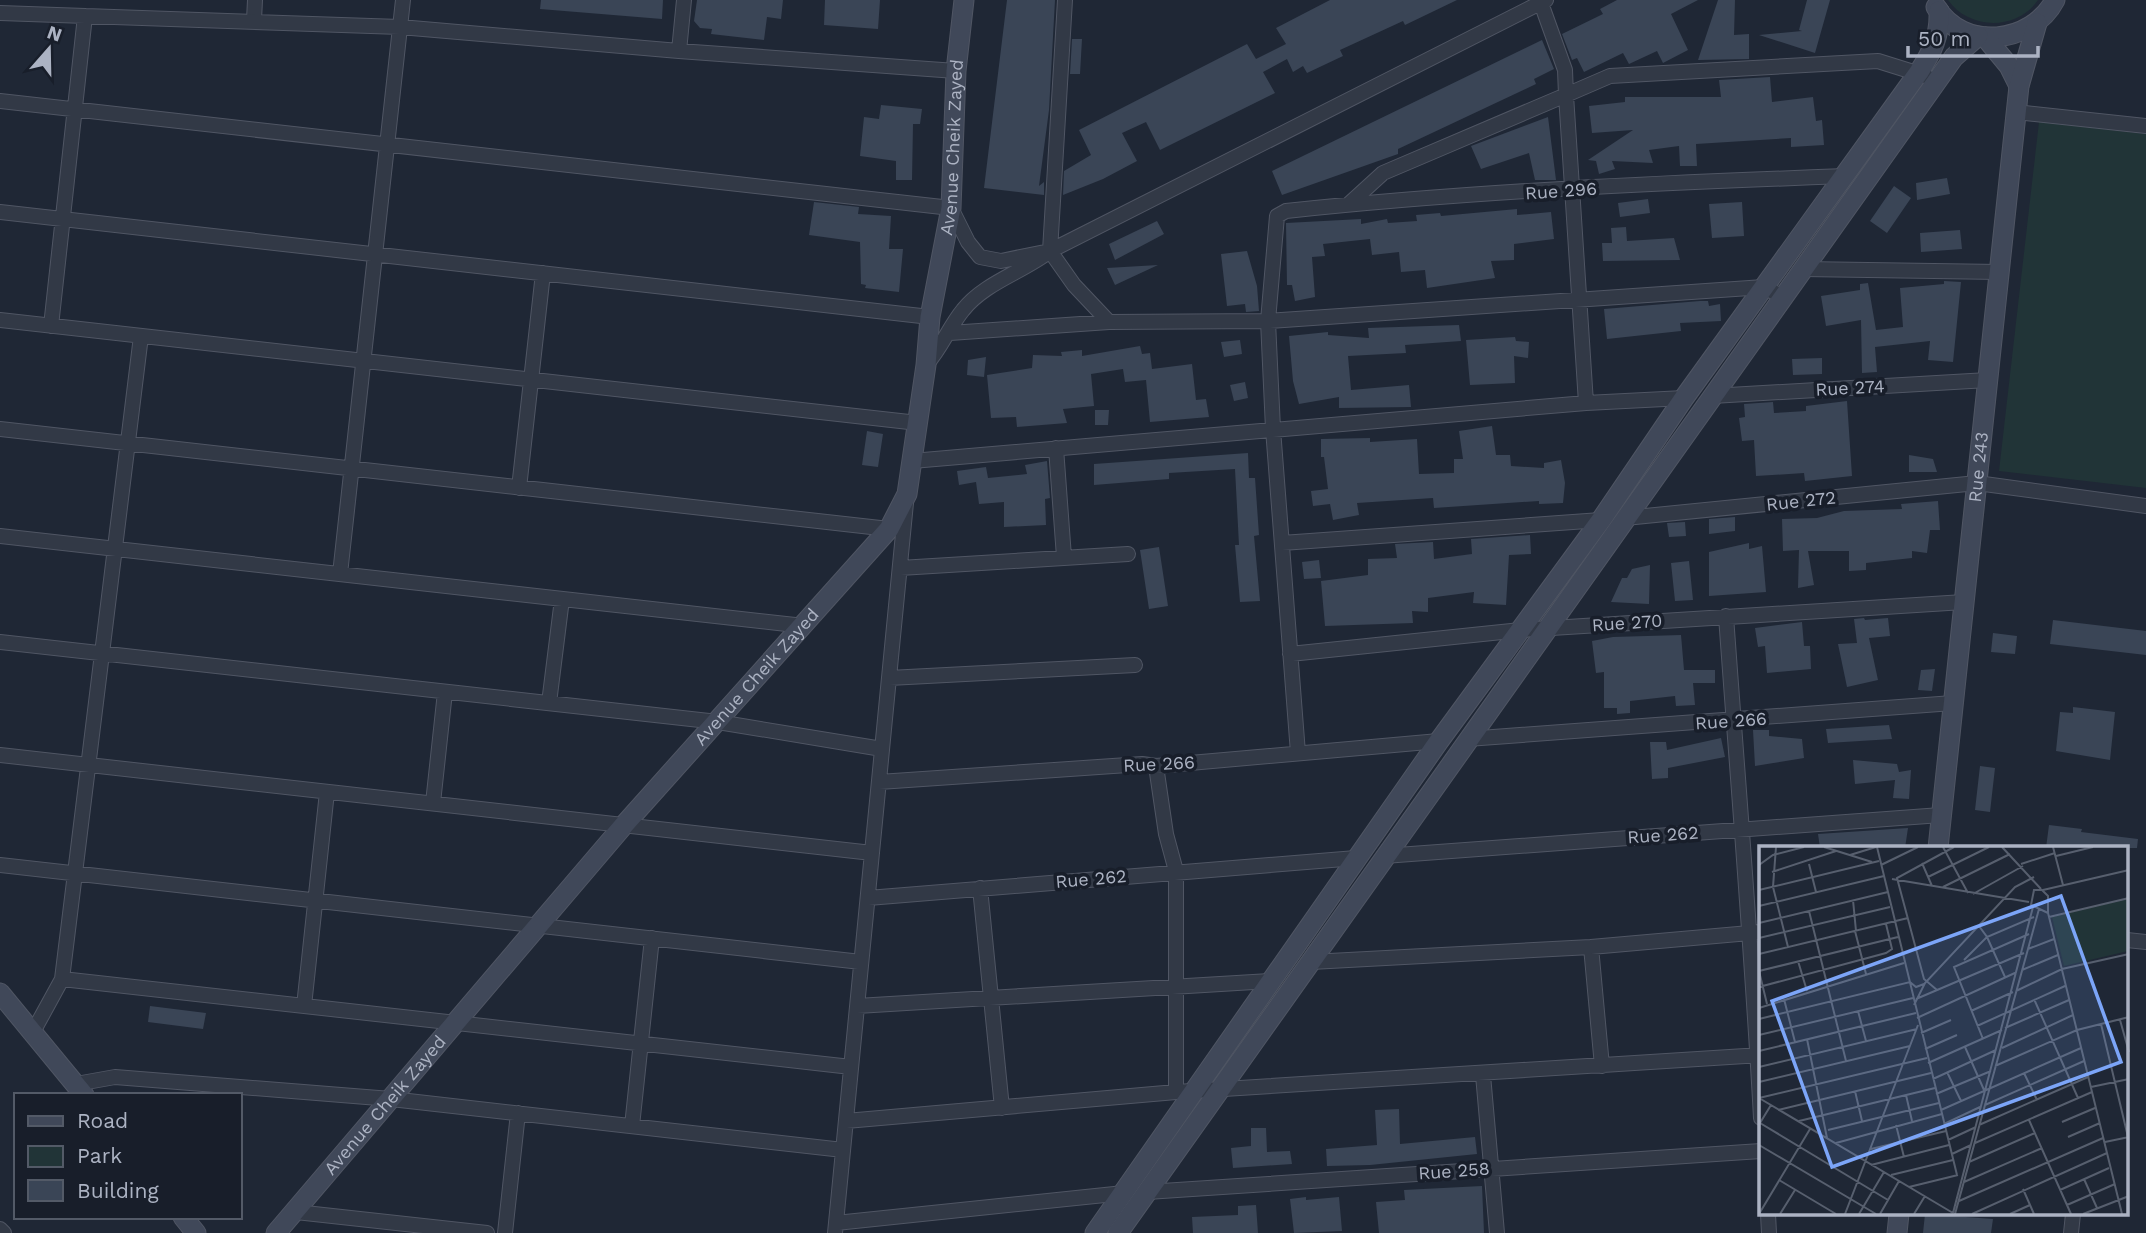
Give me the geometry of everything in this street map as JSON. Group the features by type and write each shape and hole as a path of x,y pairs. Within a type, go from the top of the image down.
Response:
{"street":[{"path":"254,20 255,0"},
{"path":"340,574 403,0"},
{"path":"679,51 684,0"},
{"name":"Avenue Cheik Zayed","path":"276,1233 624,825 890,529 907,494 926,365 930,317 951,208 956,71 964,0"},
{"path":"1065,0 1050,251 1074,285 1109,322"},
{"path":"1935,6 1963,31 1981,36 2012,35 2037,23 2055,0"},
{"path":"926,365 950,333 963,309 979,295 1050,251 1544,1 1565,70 1586,403"},
{"path":"1095,1233 1124,1193 1184,1092 1270,981 1919,72 1933,51 1940,28 1935,6"},
{"path":"0,13 400,27 956,71"},
{"path":"51,326 85,16"},
{"name":"Rue 243","path":"1938,846 2019,86 2037,23"},
{"path":"1118,1233 1954,57 1981,36"},
{"path":"1981,36 2009,65 2019,86"},
{"path":"1349,204 1382,173 1610,76 1878,61 1919,72 1937,81"},
{"path":"0,101 951,208 968,242 980,257 1001,261 1050,251"},
{"path":"2016,112 2146,126"},
{"name":"Rue 296","path":"1268,321 1277,216 1286,211 1349,204 1571,190 1846,176"},
{"path":"0,212 930,317"},
{"path":"1803,269 1999,272"},
{"path":"519,488 542,273"},
{"path":"950,333 1109,322 1268,321 1765,287 1783,297"},
{"path":"0,320 918,423"},
{"path":"1268,321 1273,429 1298,753"},
{"path":"33,1032 61,979 141,336"},
{"name":"Rue 274","path":"1712,396 1988,380"},
{"path":"912,461 1586,403 1684,398"},
{"path":"0,429 890,529"},
{"path":"1056,448 1064,557"},
{"name":"Rue 272","path":"1625,518 1977,483 2146,506"},
{"path":"907,494 835,1228 1124,1193"},
{"path":"1282,543 1601,520"},
{"path":"0,536 804,626"},
{"path":"900,568 1128,554"},
{"path":"549,703 562,599"},
{"name":"Rue 270","path":"1290,654 1521,630 1964,602"},
{"path":"1726,616 1740,829 1755,933 1759,1031"},
{"path":"0,642 718,722 882,749"},
{"path":"889,678 1135,665"},
{"path":"433,803 445,692"},
{"name":"Rue 266","path":"1467,739 1953,703"},
{"name":"Rue 266","path":"879,782 1142,764 1156,766 1439,741"},
{"path":"0,755 872,853"},
{"path":"1156,766 1166,834 1176,871 1177,986 1184,1092"},
{"path":"304,1006 327,792"},
{"name":"Rue 262","path":"1384,856 1941,815"},
{"name":"Rue 262","path":"868,898 1176,871 1356,859"},
{"path":"0,865 861,962"},
{"path":"980,888 1002,1108"},
{"path":"1311,962 1591,947 1755,933"},
{"path":"632,1126 652,938"},
{"path":"2128,940 2146,942"},
{"path":"1591,947 1602,1066"},
{"path":"61,979 851,1067"},
{"path":"857,1006 1270,981"},
{"path":"0,993 80,1090 115,1077 391,1099 843,1150"},
{"path":"846,1121 1184,1092 1483,1075 1759,1055"},
{"path":"1483,1075 1497,1233"},
{"path":"505,1233 518,1113"},
{"name":"Rue 258","path":"1147,1192 1759,1151"},
{"path":"296,1212 487,1233"},
{"path":"185,1219 196,1233"},
{"path":"0,1229 4,1233"}],"green space":[{"path":"1948,0 2038,0 2018,17 1993,23 1968,17"},
{"path":"2039,122 2146,134 2146,488 1999,471"}],"building":[{"path":"541,0 663,0 662,19 540,9"},
{"path":"697,0 783,0 781,19 767,17 764,40 711,34 712,29 700,28 694,21"},
{"path":"825,0 880,0 878,29 824,25"},
{"path":"1007,0 1055,0 1049,110 1039,186 1044,182 1044,195 984,188"},
{"path":"1330,0 1457,0 1405,25 1403,21 1340,50 1343,56 1307,73 1303,66 1293,72 1287,59 1263,72 1275,93 1160,150 1146,122 1122,133 1137,161 1103,179 1063,195 1064,171 1091,155 1079,130 1247,44 1256,59 1286,44 1276,28"},
{"path":"1617,0 1698,0 1671,14 1688,50 1663,63 1657,51 1629,64 1623,53 1584,72 1577,58 1572,60 1562,34 1603,14 1600,9"},
{"path":"1718,0 1735,0 1734,35 1749,34 1749,59 1698,60"},
{"path":"1807,0 1830,0 1815,53 1759,35 1802,31 1799,30"},
{"path":"1072,39 1082,39 1080,74 1070,74"},
{"path":"1542,40 1554,69 1534,79 1536,84 1398,149 1398,154 1282,195 1272,171"},
{"path":"1770,77 1772,102 1813,97 1816,121 1822,120 1824,145 1791,147 1791,138 1696,144 1697,166 1680,166 1679,146 1649,150 1653,163 1612,161 1615,169 1599,174 1596,161 1588,160 1633,130 1592,133 1589,106 1625,102 1625,97 1721,97 1719,80"},
{"path":"881,105 922,109 920,124 913,124 912,180 896,180 896,161 860,156 864,117 879,119"},
{"path":"1548,117 1556,180 1535,180 1529,153 1481,169 1471,146"},
{"path":"1947,178 1950,194 1917,200 1916,183"},
{"path":"1894,186 1911,198 1887,233 1870,221"},
{"path":"1648,199 1650,213 1620,217 1618,203"},
{"path":"814,202 859,207 858,214 891,216 889,249 903,249 899,292 865,288 866,285 861,284 860,242 809,235"},
{"path":"1742,202 1744,236 1712,238 1709,204"},
{"path":"1517,209 1517,215 1551,212 1554,239 1514,244 1514,260 1491,261 1495,278 1427,288 1425,270 1401,272 1399,252 1372,255 1370,239 1323,244 1325,256 1312,257 1315,297 1295,301 1292,285 1287,285 1286,223 1361,219 1361,224 1387,219 1388,223 1417,221 1416,215 1440,213 1441,216"},
{"path":"1157,221 1164,234 1115,260 1109,244"},
{"path":"1626,227 1627,241 1674,238 1680,260 1603,261 1602,243 1612,243 1611,228"},
{"path":"1960,230 1962,249 1921,252 1920,233"},
{"path":"1247,251 1257,286 1259,311 1246,312 1245,304 1227,306 1221,254"},
{"path":"1158,265 1115,285 1107,268"},
{"path":"1944,281 1961,282 1953,362 1928,360 1930,341 1875,347 1877,372 1862,373 1861,320 1826,326 1821,296 1860,290 1860,284 1868,283 1876,330 1903,327 1900,288 1944,284"},
{"path":"1708,301 1709,306 1720,304 1721,321 1680,323 1681,331 1607,339 1604,309"},
{"path":"1459,325 1461,341 1405,345 1406,353 1348,356 1351,390 1409,385 1411,407 1339,408 1339,397 1299,404 1293,381 1289,336 1328,332 1328,335 1369,338 1368,328"},
{"path":"1515,337 1516,341 1529,342 1528,358 1514,356 1515,383 1470,385 1466,340"},
{"path":"1240,340 1242,354 1224,357 1221,342"},
{"path":"1140,346 1142,354 1150,353 1152,369 1192,364 1196,400 1206,399 1209,417 1150,422 1146,380 1125,382 1123,369 1091,374 1094,406 1063,409 1067,423 1017,427 1016,417 991,418 987,375 1032,368 1033,355 1062,356 1061,352 1082,350 1082,356"},
{"path":"986,357 984,377 967,375 968,360"},
{"path":"1822,358 1822,374 1793,375 1792,359"},
{"path":"1245,382 1248,398 1234,401 1230,385"},
{"path":"1847,401 1852,476 1805,481 1804,473 1756,476 1754,440 1742,441 1739,418 1745,417 1744,404 1773,402 1774,413 1806,411 1806,406"},
{"path":"1095,410 1109,410 1108,425 1095,425"},
{"path":"1492,426 1496,455 1510,455 1511,466 1544,468 1544,463 1561,460 1565,483 1563,503 1539,504 1539,501 1434,508 1433,498 1357,503 1359,515 1333,520 1330,504 1313,506 1311,491 1328,489 1324,457 1321,457 1321,439 1370,438 1370,442 1417,439 1419,474 1454,473 1454,459 1463,459 1459,431"},
{"path":"867,431 883,434 878,467 862,465"},
{"path":"1248,453 1249,478 1255,478 1259,535 1254,536 1260,601 1240,602 1235,545 1239,545 1235,469 1169,473 1169,479 1094,485 1094,464"},
{"path":"1909,455 1933,459 1937,472 1909,472"},
{"path":"1047,461 1050,498 1045,499 1046,525 1004,527 1004,502 979,504 976,482 959,485 957,471 986,467 988,478 1027,474 1025,465"},
{"path":"1938,501 1940,530 1930,530 1927,553 1912,551 1912,558 1866,563 1866,570 1849,571 1849,551 1808,551 1814,585 1798,588 1799,550 1783,551 1782,519 1817,518 1844,511 1902,509 1901,504"},
{"path":"1735,517 1735,531 1709,534 1709,519"},
{"path":"1685,522 1686,536 1669,537 1667,523"},
{"path":"1530,535 1531,554 1509,555 1506,605 1473,603 1474,592 1428,598 1428,612 1412,611 1413,623 1325,626 1321,581 1368,575 1368,559 1397,558 1395,544 1433,542 1434,559 1472,554 1471,539"},
{"path":"1749,543 1749,549 1762,546 1766,592 1709,596 1709,552"},
{"path":"1159,547 1168,606 1149,609 1140,550"},
{"path":"1319,560 1321,578 1304,579 1302,562"},
{"path":"1689,561 1693,600 1675,601 1671,563"},
{"path":"1650,565 1649,604 1611,602 1622,578 1627,578 1632,569"},
{"path":"1888,618 1890,636 1869,638 1878,680 1847,687 1838,644 1857,643 1854,619"},
{"path":"2053,620 2146,631 2146,655 2050,644"},
{"path":"1802,622 1804,646 1810,646 1811,669 1767,673 1765,646 1758,647 1755,628"},
{"path":"1993,633 2017,636 2015,654 1991,652"},
{"path":"1681,635 1684,670 1715,670 1715,683 1693,683 1695,705 1676,706 1675,696 1630,701 1630,713 1617,714 1617,708 1604,708 1604,672 1596,673 1592,641 1613,637"},
{"path":"1935,669 1932,691 1918,690 1921,670"},
{"path":"2073,707 2115,712 2110,760 2056,751 2060,712 2073,713"},
{"path":"1889,725 1892,739 1828,743 1826,729"},
{"path":"1753,730 1769,730 1769,736 1802,739 1804,758 1755,766"},
{"path":"1721,738 1725,757 1668,768 1668,778 1652,779 1650,742 1666,742 1667,750"},
{"path":"1853,760 1897,764 1899,772 1911,770 1909,799 1893,798 1895,780 1855,784"},
{"path":"1980,766 1995,768 1990,812 1975,810"},
{"path":"2049,825 2138,839 2137,848 2046,846"},
{"path":"1908,828 1905,846 1820,846 1818,834"},
{"path":"150,1006 206,1013 203,1029 148,1022"},
{"path":"1399,1109 1400,1144 1475,1137 1477,1154 1370,1165 1327,1166 1326,1149 1377,1145 1375,1110"},
{"path":"1251,1128 1266,1128 1267,1152 1290,1151 1292,1164 1233,1168 1231,1148 1251,1146"},
{"path":"1482,1186 1484,1233 1379,1233 1376,1202 1405,1200 1404,1190"},
{"path":"1306,1197 1306,1200 1339,1197 1342,1231 1294,1233 1290,1199"},
{"path":"1256,1205 1258,1233 1193,1233 1192,1217 1238,1215 1238,1206"},
{"path":"1925,1216 1993,1219 1991,1233 1923,1233"}]}
